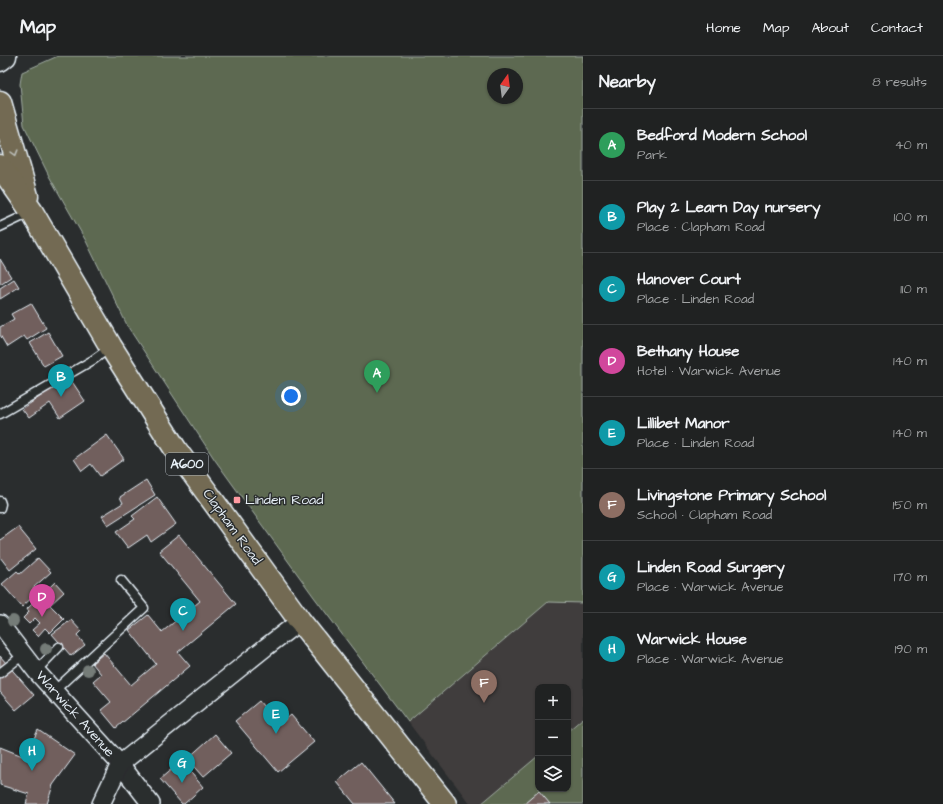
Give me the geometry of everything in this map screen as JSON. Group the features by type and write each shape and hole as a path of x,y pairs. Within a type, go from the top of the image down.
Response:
{"main road":[{"name":"Clapham Road","path":"0,102 32,212"},
{"name":"Clapham Road","path":"0,166 32,212 111,347 176,450 300,621 445,804"}],"street":[{"path":"0,60 5,56"},
{"path":"101,804 120,764 300,621"},
{"name":"Warwick Avenue","path":"0,624 36,671 120,764 151,804"}],"lane":[{"path":"0,227 32,212"},
{"path":"0,414 93,360 111,347"},
{"path":"0,501 0,508"},
{"path":"54,691 144,608 121,580"},
{"path":"36,671 59,647"},
{"path":"0,673 23,655"}],"shaded area":[{"path":"548,602 583,603 583,718 571,728 571,684 535,684 535,759 481,804 470,804 408,722"}],"green space":[{"path":"58,56 583,56 583,603 548,602 408,722 314,597 215,460 128,327 86,241 49,176 24,125 20,84 22,72"},
{"path":"583,718 583,804 481,804 535,759 535,792 571,792 571,728"}],"building":[{"path":"0,259 11,277 0,284"},
{"path":"14,279 19,287 0,299 0,288"},
{"path":"31,303 46,328 27,340 24,336 7,347 0,335 0,327 14,319 11,314"},
{"path":"48,332 62,356 44,366 30,343"},
{"path":"69,377 85,401 60,418 50,403 29,418 22,409"},
{"path":"107,435 124,459 100,476 91,464 82,471 74,459"},
{"path":"146,480 155,495 108,525 102,516 123,503 120,497"},
{"path":"157,497 176,524 151,542 147,535 128,548 116,532 135,519 132,516"},
{"path":"18,527 36,549 10,570 0,557 0,540"},
{"path":"179,535 236,604 178,652 190,666 116,728 101,710 111,702 93,681 101,674 92,663 104,653 131,685 156,664 129,630 148,615 162,632 200,601 159,551"},
{"path":"38,558 51,572 33,588 37,593 22,607 2,584 17,571 20,574"},
{"path":"55,582 64,592 50,605 64,619 50,633 45,628 38,636 32,630 40,623 35,618 29,624 23,618 29,612 27,609"},
{"path":"71,620 81,631 77,635 85,645 71,656 52,634"},
{"path":"0,656 34,695 16,710 0,692"},
{"path":"259,701 279,725 291,715 314,742 278,772 235,721"},
{"path":"38,730 75,755 53,785 47,804 26,804 29,794 0,785 0,747 25,757"},
{"path":"215,734 231,753 203,777 187,759"},
{"path":"181,761 203,787 184,804 182,804 160,779"},
{"path":"361,762 395,804 355,804 337,782"},
{"path":"538,792 540,792 550,804 524,804"}],"place":[{"name":"Bedford Modern School","path":"377,393"},
{"name":"Play 2 Learn Day nursery","path":"61,397"},
{"name":"Linden Road","path":"237,500"},
{"name":"Bethany House","path":"42,617"},
{"name":"Hanover Court","path":"183,631"},
{"name":"Livingstone Primary School","path":"484,703"},
{"name":"Lillibet Manor","path":"276,734"},
{"name":"Warwick House","path":"32,771"},
{"name":"Linden Road Surgery","path":"182,783"}]}
